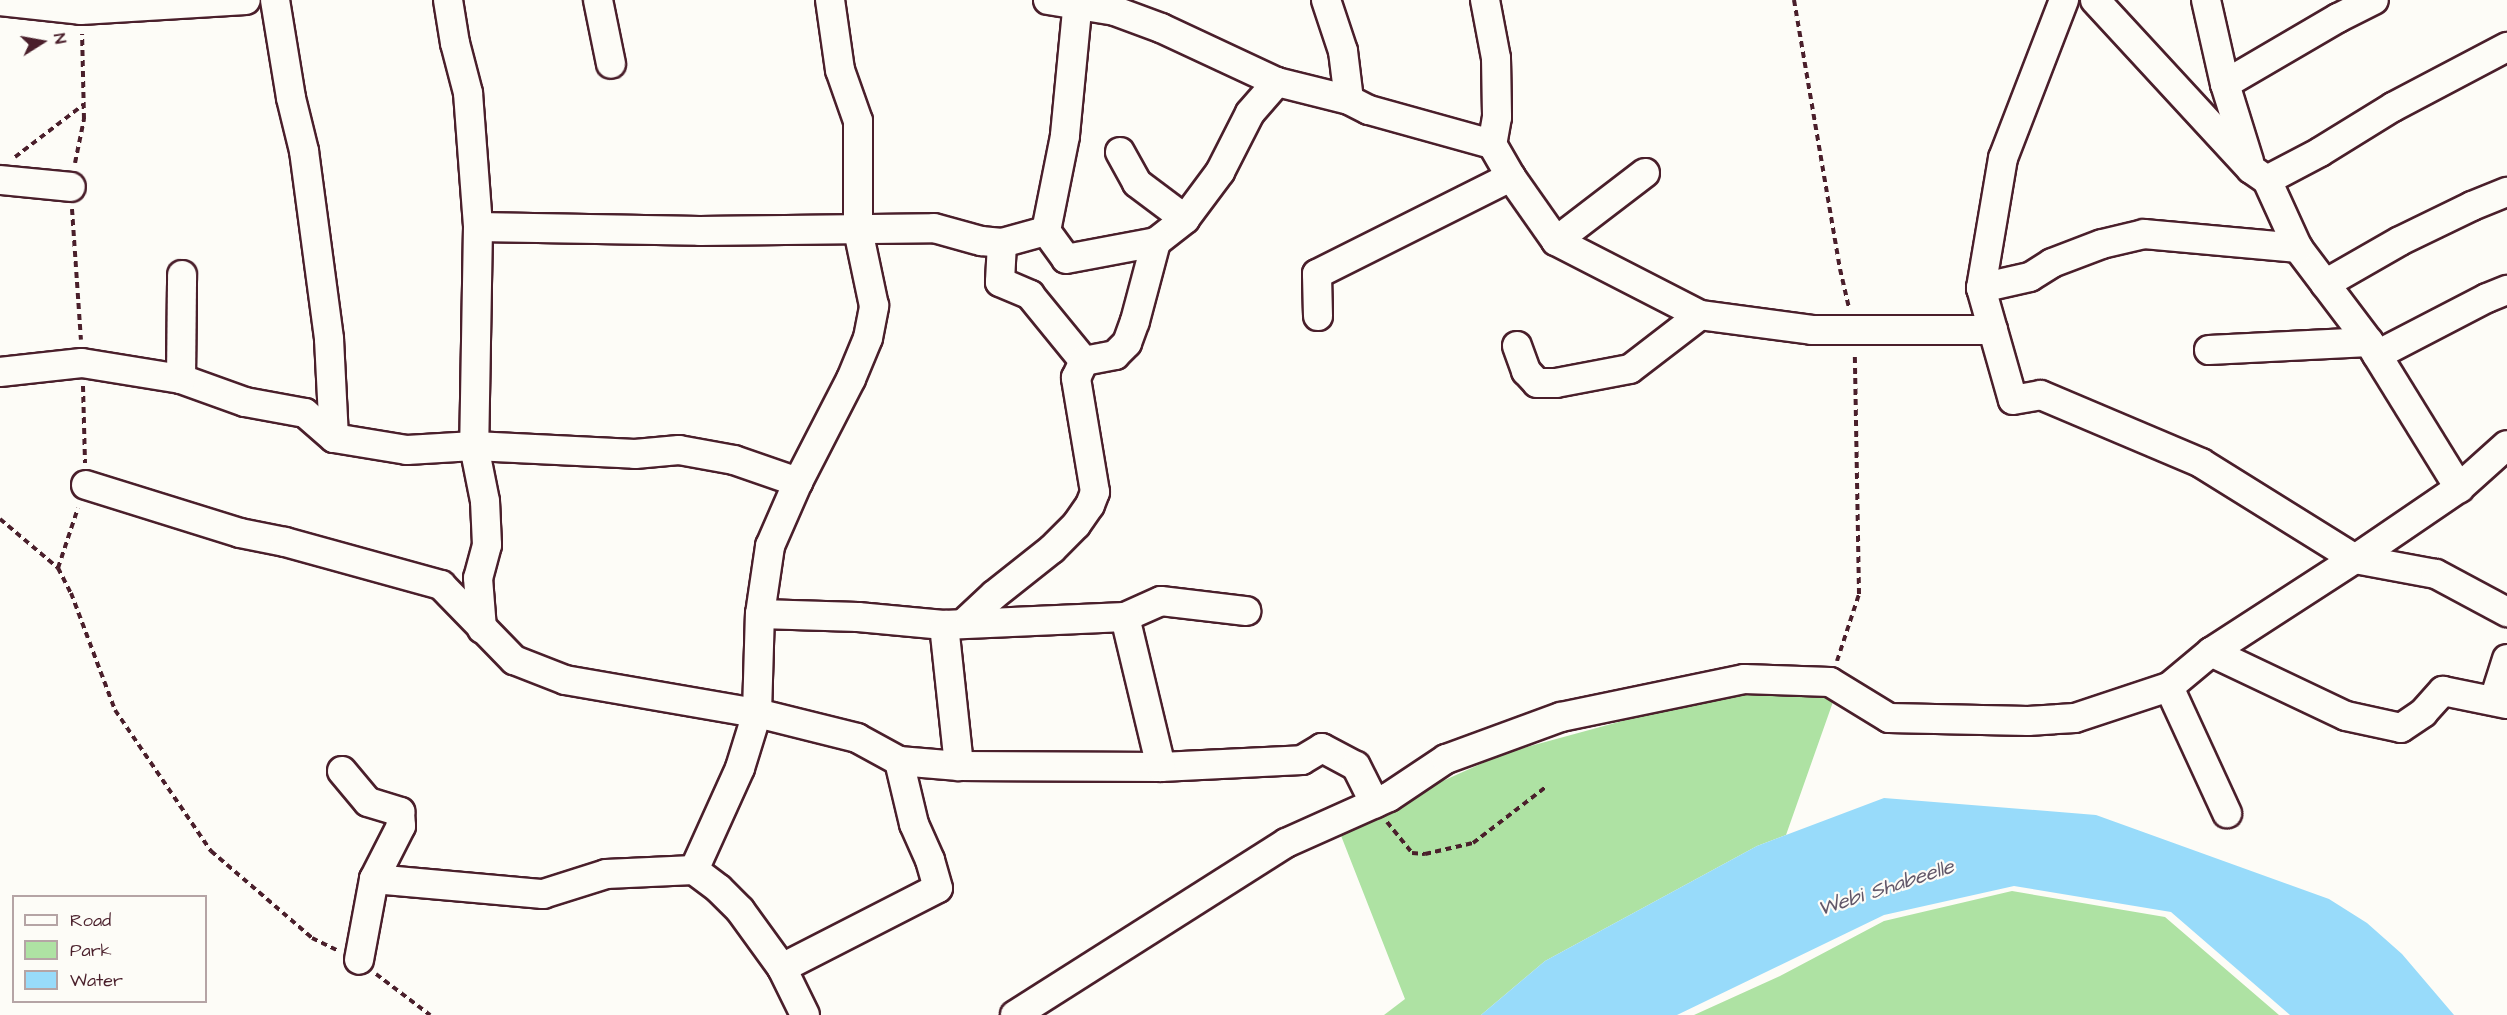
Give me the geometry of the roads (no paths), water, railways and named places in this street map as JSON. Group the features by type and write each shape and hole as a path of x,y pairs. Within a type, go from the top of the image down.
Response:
{"street":[{"path":"275,0 291,98 304,151 328,339 334,438"},
{"path":"448,0 455,43 468,93 478,227 474,446 485,501 487,545 478,578 482,629"},
{"path":"598,0 611,64"},
{"path":"694,870 740,768 757,713 760,614 770,546 798,483 851,379 868,338 874,306 858,231 858,121 840,70 830,0"},
{"path":"1048,0 1077,2 1115,11 1161,28 1277,82 1349,100 1369,110 1492,144"},
{"path":"1326,0 1343,51 1349,100"},
{"path":"1485,0 1496,58 1497,117 1492,144 1511,177 1556,241 1700,315 1812,330 1993,330"},
{"path":"2064,0 2003,158 1981,288 2013,399 2041,395 2201,463 2355,559 2436,574 2507,612"},
{"path":"2095,0 2259,175"},
{"path":"2206,0 2225,84 2259,175 2298,248 2373,349 2459,488"},
{"path":"2225,84 2338,18 2374,0"},
{"path":"0,1 81,10 242,1"},
{"path":"1077,2 1065,136 1046,231 1066,259 1156,242 1185,219 1220,172 1250,113 1277,82"},
{"path":"2259,175 2320,152 2393,107 2507,47"},
{"path":"1120,152 1137,183 1185,219"},
{"path":"5,170 71,187"},
{"path":"1556,241 1646,172"},
{"path":"1318,316 1317,274 1511,177"},
{"path":"2325,284 2400,241 2472,206 2507,192"},
{"path":"478,227 858,231 934,228 981,241 1002,243 1046,231"},
{"path":"1981,288 2030,277 2052,264 2102,244 2144,234 2298,248"},
{"path":"1084,361 1114,355 1126,343 1136,321 1156,242"},
{"path":"1002,243 1000,282 1030,295 1084,361"},
{"path":"181,379 182,275"},
{"path":"2209,350 2373,349 2507,290"},
{"path":"1517,346 1526,371 1537,383 1556,383 1630,369 1700,315"},
{"path":"954,624 1052,549 1076,525 1090,505 1095,492 1076,378 1084,361"},
{"path":"0,372 82,363 181,379 246,402 305,413 334,438 407,450 474,446 635,454 679,450 734,460 798,483"},
{"path":"1015,1015 1286,843 1375,804 1446,759 1561,717 1744,679 1830,682 1889,718 2028,721 2075,718 2169,687 2211,651 2355,559 2459,488 2505,451"},
{"path":"86,485 240,533 285,542 441,585 514,660 565,680 757,713 857,738 899,761 959,766 1161,767 1302,760 1322,748 1356,766 1375,804"},
{"path":"760,614 858,617 954,624 1125,617 1161,601 1246,611"},
{"path":"1125,617 1161,767"},
{"path":"954,624 959,766"},
{"path":"2211,651 2346,716 2401,728 2423,713 2443,691 2500,702 2507,659"},
{"path":"2169,687 2227,813"},
{"path":"782,968 938,888 930,860 914,824 899,761"},
{"path":"342,771 368,802 400,812 401,826 374,879 359,960"},
{"path":"374,879 543,894 606,874 694,870 740,910 782,968 805,1015"}],"water":[{"name":"Webi Shabeelle","path":"1884,798 2096,815 2329,899 2367,923 2402,954 2454,1015 2290,1015 2171,912 2014,886 1884,915 1677,1015 1481,1015 1545,961 1757,846"}]}
